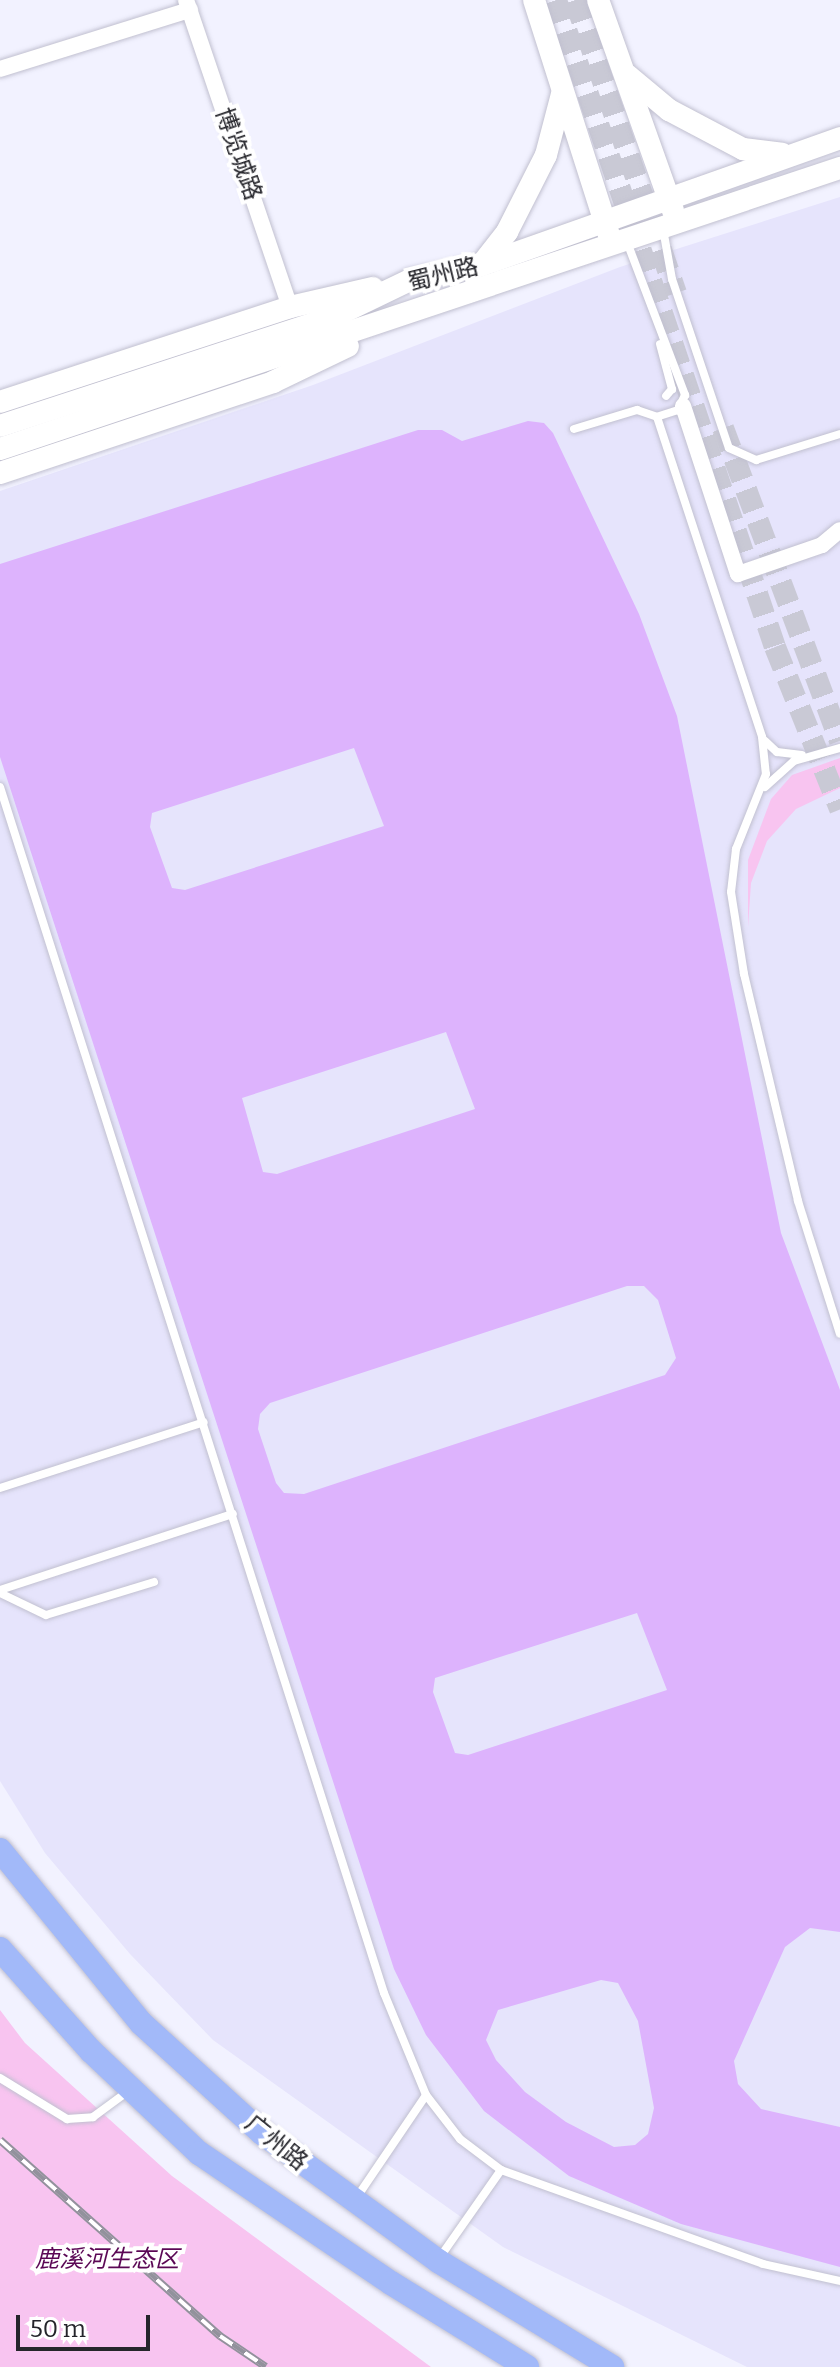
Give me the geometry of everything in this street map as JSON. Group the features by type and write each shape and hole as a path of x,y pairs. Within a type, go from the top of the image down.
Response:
{"main road":[{"path":"526,0 545,43"},
{"path":"534,0 545,43 605,223 620,243"},
{"path":"598,0 612,27"},
{"path":"605,0 626,73 669,198 670,226"},
{"path":"626,73 669,110 743,149 787,155"},
{"path":"482,265 507,232 546,155 562,93"},
{"name":"蜀州路","path":"0,426 331,318 410,280 482,265 840,138"},
{"name":"蜀州路","path":"0,449 840,168"},
{"path":"0,402 290,307 410,280"},
{"path":"0,473 273,382 426,308"},
{"name":"广州路","path":"0,1850 141,2023 262,2133 438,2261 612,2367"},
{"name":"广州路","path":"0,1949 131,2089 199,2153 391,2283 527,2367"}],"street":[{"path":"0,69 188,5"},
{"name":"博览城路","path":"188,5 290,307"},
{"path":"683,406 738,574 822,545 840,530"}],"lane":[{"path":"670,226 672,279 729,448 756,460 840,434"},
{"path":"574,429 637,410 657,417 683,406 676,369 620,243"},
{"path":"656,328 672,389 666,396"},
{"path":"657,417 762,737 767,762 761,792 736,849 734,913 798,1201 840,1334"},
{"path":"762,737 785,755 840,748"},
{"path":"761,792 782,768 810,754"},
{"path":"0,787 384,1993 426,2095 460,2139 501,2170 763,2264 840,2281"},
{"path":"0,1488 204,1422"},
{"path":"0,1592 233,1514"},
{"path":"0,1592 46,1615 154,1582"},
{"path":"0,2078 67,2119 93,2117 131,2089"},
{"path":"353,2202 426,2095"},
{"path":"438,2261 501,2170"}],"shaded area":[{"path":"840,197 840,2367 747,2367 503,2247 213,2040 130,1954 45,1853 0,1781 0,491 313,385 620,267"}],"green space":[{"path":"840,758 840,788 796,809 767,841 751,883 748,927 748,860 771,799 792,775"},
{"name":"鹿溪河生态区","path":"0,2010 25,2043 172,2176 431,2367 0,2367"}],"building":[{"path":"528,421 544,423 553,433 639,614 677,716 781,1233 840,1390 840,1932 810,1928 785,1947 734,2061 738,2084 761,2109 840,2127 840,2267 681,2224 569,2176 484,2111 426,2035 394,1969 0,757 0,564 418,430 442,430 462,441","holes":["354,748 384,826 185,890 172,888 150,827 152,813","446,1032 475,1109 277,1174 263,1172 242,1098","627,1286 644,1286 658,1300 676,1358 665,1375 304,1494 284,1493 276,1483 258,1429 260,1414 270,1403","637,1613 667,1690 468,1755 455,1753 433,1692 435,1678","601,1980 618,1983 638,2021 654,2108 648,2134 635,2145 614,2147 566,2122 525,2092 496,2060 486,2040 498,2010"]}],"tunnel":[{"path":"556,0 775,647 840,809"},
{"path":"575,0 676,293"},
{"path":"723,428 840,741"}],"railway":[{"path":"0,2140 220,2336 266,2367"}]}
